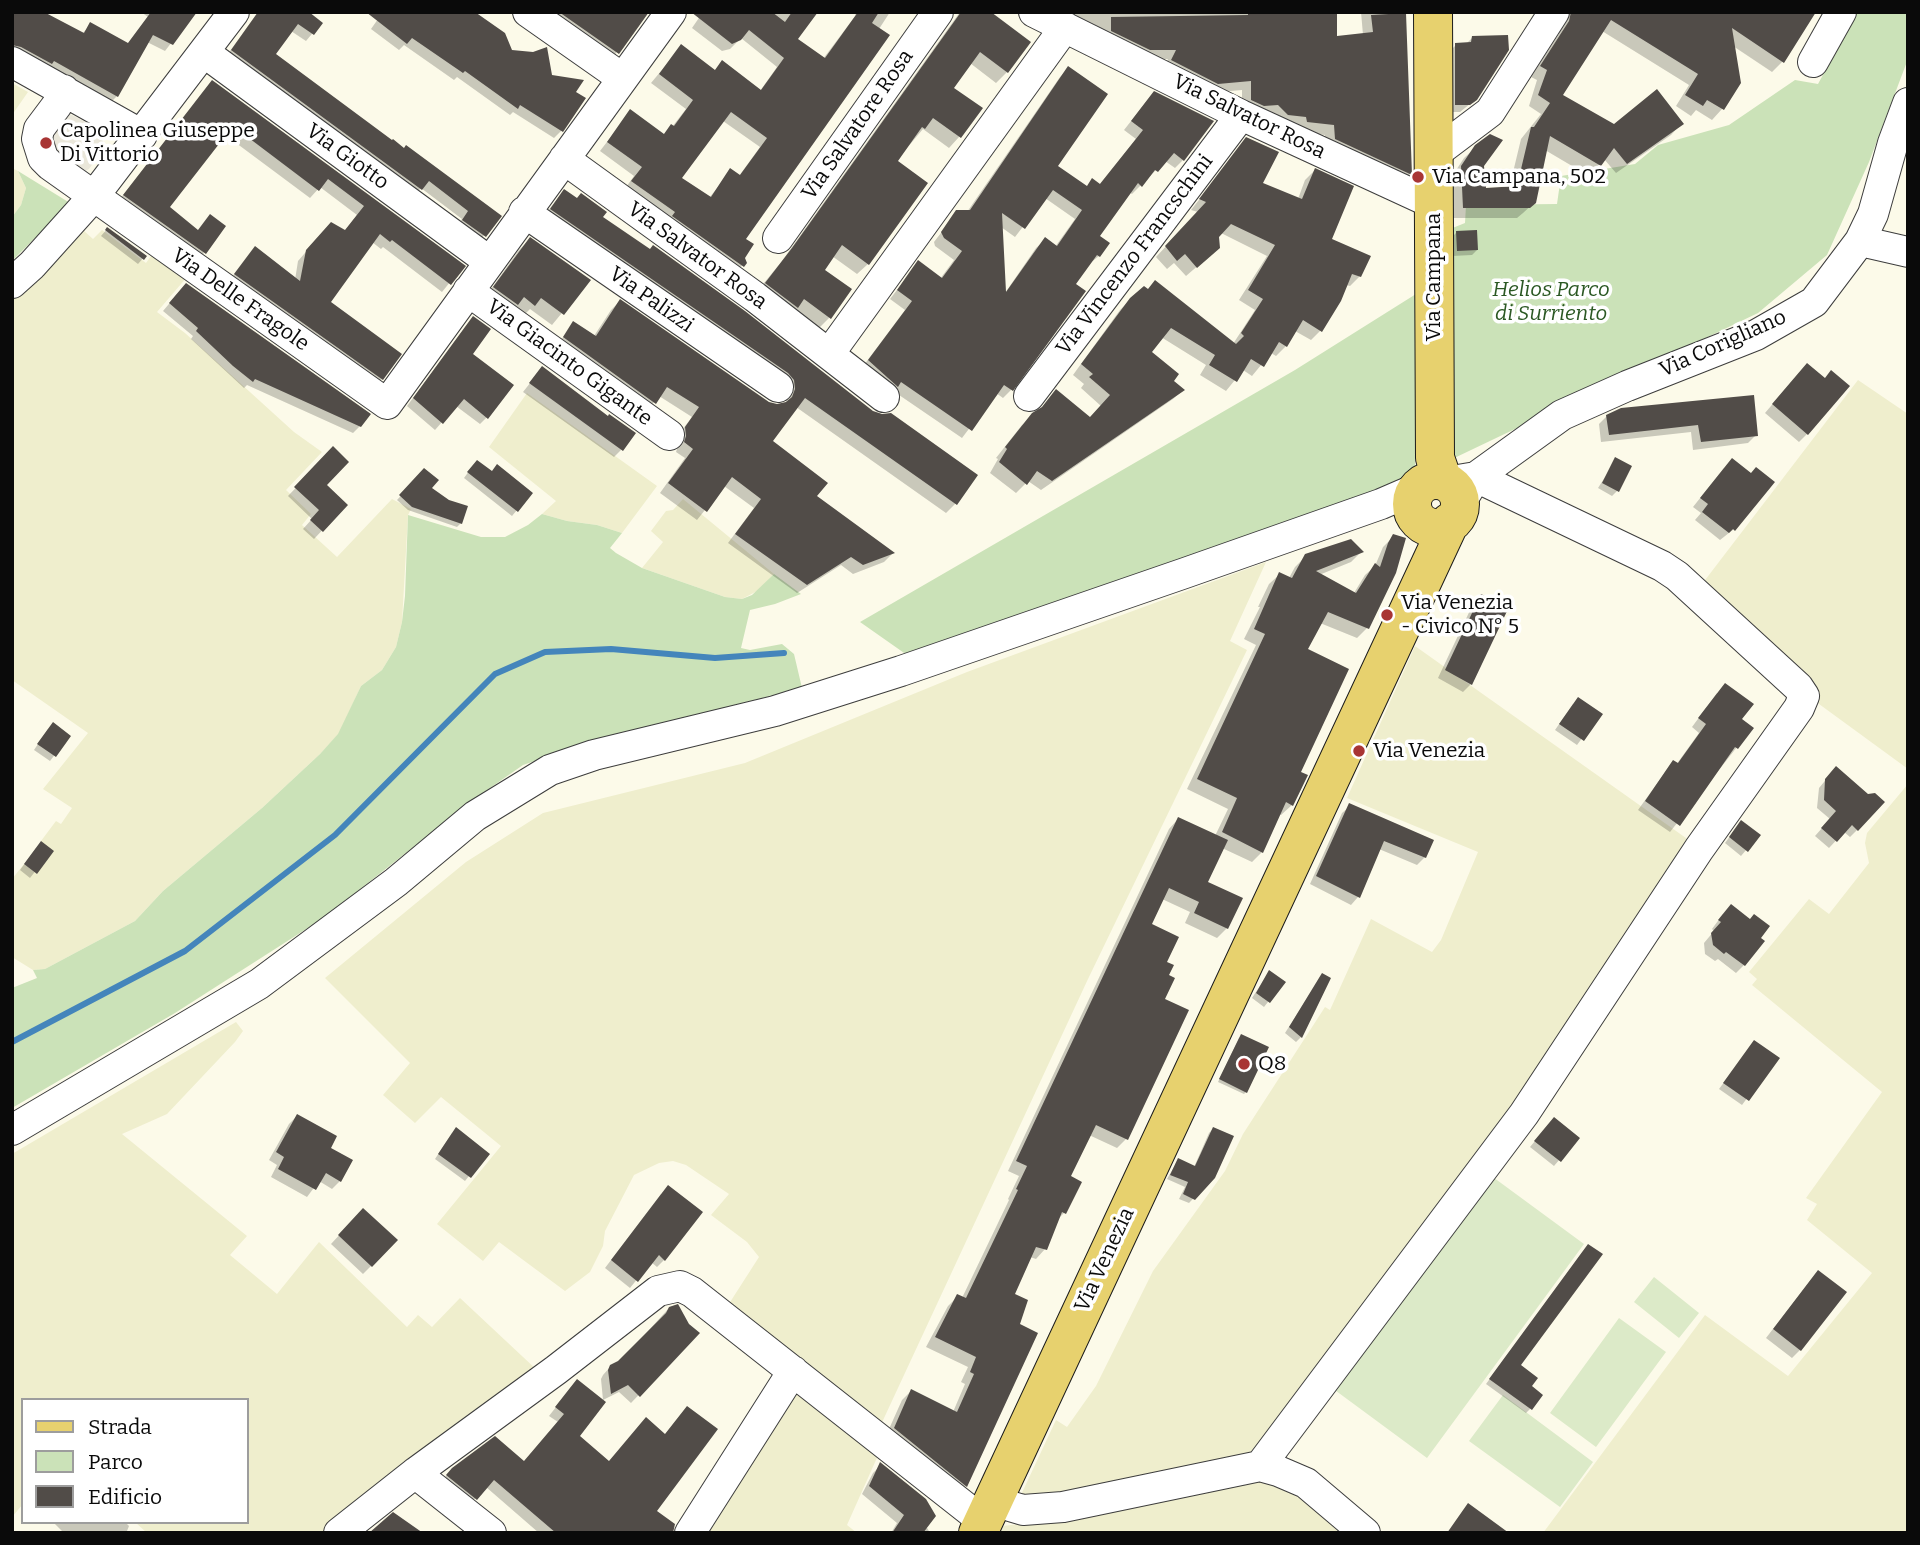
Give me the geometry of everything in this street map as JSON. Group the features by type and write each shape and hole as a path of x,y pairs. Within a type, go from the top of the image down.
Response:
{"main road":[{"name":"Via Campana","path":"1430,569 1433,493 1433,12"},
{"name":"Via Venezia","path":"985,1518 1403,620 1430,569"}],"street":[{"path":"12,283 32,265 94,196 234,12"},
{"path":"528,12 622,78"},
{"path":"468,291 671,12"},
{"name":"Via Salvatore Rosa","path":"778,238 938,12"},
{"name":"Via Salvator Rosa","path":"1034,12 1434,210"},
{"path":"1433,155 1490,112 1554,12"},
{"path":"1813,62 1841,12"},
{"path":"828,354 1065,27"},
{"name":"Via Giotto","path":"205,53 490,262"},
{"path":"12,61 142,135"},
{"name":"Via Delle Fragole","path":"64,90 57,105 39,129 37,139 50,166 387,404 468,291"},
{"name":"Via Corigliano","path":"12,1130 259,984 396,882 475,816 550,770 594,755 775,712 1433,493 1562,415 1756,335 1814,302 1860,241 1873,214 1893,143 1908,103"},
{"name":"Via Vincenzo Francschini","path":"1029,396 1241,115"},
{"name":"Via Salvator Rosa","path":"564,159 755,298 884,397"},
{"name":"Via Palizzi","path":"524,212 778,387"},
{"path":"1860,241 1908,251"},
{"name":"Via Giacinto Gigante","path":"468,291 669,435"},
{"path":"1260,1466 1524,1114 1699,849 1799,708 1804,696 1798,687 1677,576 1662,566 1433,493"},
{"path":"339,1533 658,1291 680,1286 692,1292 985,1518 1023,1510 1063,1507 1260,1466 1306,1483 1365,1533"},
{"path":"690,1533 793,1371"},
{"path":"415,1473 491,1533"}],"green space":[{"name":"Helios Parco di Surriento","path":"1857,12 1908,12 1908,59 1869,162 1827,255 1758,313 1448,461 1450,229 1465,223 1466,205 1557,204 1561,176 1635,164 1658,145 1729,125 1795,80 1818,84"},
{"path":"12,83 28,92 12,115"},
{"path":"12,168 18,171 26,188 21,205 12,217"},
{"path":"18,171 70,203 12,261 12,217 21,205 26,188"},
{"path":"83,230 93,239 102,230 146,263 158,246 193,270 157,312 185,333 294,432 322,452 286,490 311,514 302,525 337,557 392,499 411,509 408,515 402,622 396,647 382,670 361,686 339,734 262,808 163,891 135,921 45,969 33,970 12,957 12,879 24,864 37,874 41,841 56,821 61,824 72,808 43,789 88,733 12,680 12,301 42,275"},
{"path":"1416,294 1415,476 907,655 860,622 1295,370"},
{"path":"1858,380 1908,414 1908,769 1819,704 1806,687 1699,588"},
{"path":"527,393 657,486 622,533 542,514 556,501 489,447"},
{"path":"683,499 774,574 759,590 742,599 725,597 642,568 663,542 651,531 666,511 673,510"},
{"path":"542,514 622,533 610,548 616,553 642,568 725,597 742,599 752,595 774,574 801,594 750,610 741,648 750,650 782,644 794,654 802,688 604,738 523,765 470,802 325,917 175,1013 12,1108 12,988 37,978 33,970 45,969 135,921 163,891 262,808 338,734 361,686 382,670 396,647 405,596 408,515 481,537 505,537"},
{"path":"1266,562 1230,641 1247,650 1088,979 878,1431 725,1310 759,1257 747,1242 711,1215 729,1194 686,1165 673,1161 659,1163 634,1175 605,1231 603,1246 590,1272 565,1291 499,1242 483,1261 437,1224 501,1146 441,1097 415,1123 383,1095 410,1063 325,978 466,862 543,813 745,763 967,672"},
{"path":"1415,646 1693,843 1518,1112 1260,1457 1089,1496 1020,1497 1056,1420 1067,1427 1096,1386 1153,1271 1225,1171 1243,1134 1325,1007 1330,1010 1371,919 1432,952 1441,940 1478,852 1347,798"},
{"path":"1908,784 1908,1533 1543,1533 1705,1315 1788,1376 1872,1273 1807,1220 1817,1204 1806,1198 1882,1092 1752,985 1757,979 1749,972 1809,899 1829,914 1869,863 1865,843 1867,833"},
{"path":"236,1022 243,1031 235,1042 167,1114 122,1134 247,1236 230,1255 277,1294 319,1242 407,1327 418,1315 432,1327 460,1298 538,1371 330,1533 147,1533 137,1524 248,1524 248,1398 21,1398 21,1506 12,1517 12,1154"},
{"path":"1486,1172 1584,1244 1427,1458 1328,1385"},
{"path":"1654,1277 1699,1313 1679,1338 1634,1302"},
{"path":"1619,1318 1666,1352 1596,1447 1550,1413"},
{"path":"794,1393 804,1395 880,1451 847,1525 857,1533 702,1533"},
{"path":"1503,1395 1593,1462 1560,1507 1469,1441"},
{"path":"1272,1480 1285,1484 1354,1533 999,1533 1002,1526 1209,1486"}],"shaded area":[{"path":"70,114 101,130 104,148 89,169 83,172 55,154 52,135 64,116"}],"building":[{"path":"12,12 44,12 84,33 90,22 128,43 151,12 197,12 173,45 153,35 118,97 54,61 52,64 12,45"},
{"path":"258,12 309,12 323,23 314,35 298,24 276,54 392,140 404,148 406,145 502,216 486,237 462,220 468,211 429,181 422,190 231,50"},
{"path":"366,12 475,12 505,33 512,50 533,52 547,47 552,75 584,80 576,92 586,98 563,132 520,105 518,109 412,38 407,44"},
{"path":"559,12 649,12 619,54"},
{"path":"691,12 772,12 785,22 792,12 818,12 798,39 825,58 858,12 879,12 872,23 890,35 746,239 754,244 745,258 747,263 744,267 672,216 675,212 631,181 642,167 607,142 630,109 664,134 671,124 674,126 693,100 659,74 681,44 715,70 722,60 761,90 784,58 749,30 741,40 732,44","holes":["731,112 767,138 740,175 730,168 711,197 682,178"]},
{"path":"961,12 991,12 1031,42 1008,73 980,52 954,88 983,108 961,138 933,118 925,129 922,127 898,161 928,183 869,265 842,245 825,270 852,289 831,319 804,299 798,308 765,283"},
{"path":"1260,12 1337,12 1337,36 1373,32 1371,15 1406,13 1412,175 1335,139 1334,125 1307,122 1306,117 1288,115 1278,105 1264,106 1251,100 1251,81 1218,84 1171,60 1176,50 1150,50 1111,31 1111,17 1248,15"},
{"path":"1571,12 1816,12 1784,63 1732,28 1741,83 1724,110 1707,100 1703,106 1685,95 1698,74 1611,20 1563,95 1614,124 1657,89 1684,124 1627,164 1614,148 1601,166 1550,136 1536,203 1530,208 1463,208 1461,166 1475,145 1490,134 1503,140 1484,166 1486,188 1517,186 1531,127 1534,127 1550,103 1538,95 1547,70 1540,66 1569,21"},
{"path":"1508,35 1509,50 1477,100 1470,105 1455,105 1455,43 1471,42 1472,36"},
{"path":"1068,66 1108,94 1058,166 1087,186 1092,178 1100,184 1143,130 1131,121 1154,91 1214,121 1184,161 1174,153 1158,172 1155,170 1142,187 1138,183 1100,236 1110,243 1100,257 1097,255 1076,284 1086,291 1013,391 1004,385 972,431 901,382 898,387 868,360 912,301 897,290 918,260 942,278 962,251 944,238 941,232 956,210 970,210","holes":["1053,190 1082,210 1057,246 1045,237 1006,292 1002,213 1025,229"]},
{"path":"212,80 466,266 451,285 392,240 390,242 380,234 331,302 402,354 383,380 234,274 255,246 300,281 306,250 331,222 345,230 364,206 328,179 319,191 233,126 170,207 198,230 210,214 226,226 206,254 123,195"},
{"path":"1246,137 1279,152 1263,183 1302,199 1315,168 1354,186 1332,239 1371,256 1361,277 1352,274 1341,301 1322,332 1303,320 1287,347 1279,342 1264,367 1251,359 1237,382 1209,365 1215,355 1171,328 1152,352 1179,374 1174,381 1185,390 1052,481 1037,471 1027,485 999,462 1007,449 1005,447 1032,413 1042,407 1056,389 1090,417 1110,395 1089,377 1093,374 1081,364 1130,298 1144,286 1148,289 1155,280 1236,344 1244,336 1241,333 1263,299 1248,290 1275,245 1231,224 1219,237 1220,248 1197,268 1185,254 1177,261 1165,246 1206,202 1199,199"},
{"path":"564,189 577,198 581,193 607,212 603,217 650,249 653,245 745,311 873,411 891,413 978,475 957,505 805,398 773,441 828,483 817,496 895,553 863,565 851,557 807,585 735,534 761,499 732,477 707,512 668,483 693,449 684,442 685,427 699,407 667,387 656,404 563,337 573,321 596,336 620,299 769,402 777,404 792,397 794,380 788,373 550,209"},
{"path":"107,227 147,256 144,260 105,230"},
{"path":"1477,230 1478,250 1457,251 1456,231"},
{"path":"530,237 591,280 564,315 541,298 535,306 524,297 518,305 493,287"},
{"path":"186,283 371,414 361,427 255,379 253,382 169,303"},
{"path":"473,316 491,329 473,354 514,385 488,419 464,399 443,424 413,398"},
{"path":"1807,363 1825,378 1831,370 1850,386 1808,435 1772,404"},
{"path":"542,366 608,416 609,414 636,433 623,451 529,383"},
{"path":"1754,395 1758,436 1701,442 1698,425 1609,435 1606,415 1621,408"},
{"path":"333,446 349,462 327,485 348,505 323,532 310,520 319,510 294,487"},
{"path":"1615,457 1632,466 1619,492 1602,483"},
{"path":"1732,458 1751,473 1756,467 1775,482 1735,531 1733,529 1729,533 1702,512 1708,504 1700,498"},
{"path":"477,460 492,471 497,464 533,493 518,512 467,472"},
{"path":"424,468 439,480 432,488 449,500 468,506 462,524 412,507 399,495"},
{"path":"1393,534 1406,538 1396,573 1369,629 1328,612 1308,649 1349,669 1301,772 1308,775 1293,806 1286,802 1263,853 1222,832 1237,798 1197,779 1265,634 1254,629 1279,572 1292,578 1305,554 1351,539 1364,552 1316,571 1356,593 1375,563 1380,567"},
{"path":"1481,594 1509,607 1472,685 1445,670"},
{"path":"1725,683 1754,704 1742,719 1754,728 1738,749 1735,747 1680,826 1645,801 1673,760 1678,763 1706,724 1698,718"},
{"path":"1578,697 1603,714 1584,741 1559,724"},
{"path":"53,722 71,736 56,757 37,744"},
{"path":"1836,766 1868,794 1875,793 1885,802 1858,831 1852,825 1837,842 1821,828 1836,811 1824,800 1825,779"},
{"path":"1349,803 1434,840 1426,858 1384,841 1360,898 1316,876"},
{"path":"1178,817 1228,840 1208,882 1243,898 1228,929 1194,913 1199,902 1169,888 1152,924 1179,937 1167,962 1174,965 1169,975 1175,978 1165,999 1189,1010 1128,1140 1096,1125 1071,1176 1082,1182 1066,1214 1062,1212 1047,1250 1036,1247 1015,1294 1028,1300 1020,1324 1038,1333 967,1487 894,1428 911,1389 957,1412 974,1374 970,1372 976,1357 935,1337 957,1294 966,1298 1018,1190 1016,1189 1027,1166 1016,1161"},
{"path":"1741,820 1761,835 1748,852 1729,837"},
{"path":"41,841 54,851 37,874 24,864"},
{"path":"1731,904 1750,919 1754,914 1770,926 1761,938 1765,941 1745,966 1713,945 1711,933"},
{"path":"1269,970 1286,982 1270,1003 1256,993"},
{"path":"1322,973 1331,978 1302,1038 1289,1027"},
{"path":"1241,1034 1269,1047 1247,1093 1219,1079"},
{"path":"1754,1040 1780,1058 1749,1101 1723,1083"},
{"path":"297,1114 337,1136 331,1148 353,1160 341,1182 326,1173 316,1190 278,1169 284,1157 276,1152"},
{"path":"1554,1117 1580,1138 1561,1162 1534,1141"},
{"path":"456,1127 490,1154 471,1178 438,1154"},
{"path":"1213,1127 1234,1136 1215,1178 1195,1200 1183,1194 1188,1182 1170,1175 1178,1158 1195,1166"},
{"path":"668,1185 703,1212 665,1261 659,1255 638,1282 611,1260"},
{"path":"363,1208 398,1240 372,1267 338,1235"},
{"path":"1588,1244 1603,1254 1521,1365 1538,1378 1532,1386 1543,1395 1532,1410 1489,1379"},
{"path":"1818,1270 1847,1292 1801,1351 1773,1329"},
{"path":"678,1304 689,1324 700,1333 640,1397 628,1385 611,1394 608,1370 610,1365 618,1361 669,1307"},
{"path":"577,1379 606,1402 580,1436 609,1461 646,1417 665,1434 687,1406 718,1429 657,1511 675,1524 673,1533 556,1533 494,1480 477,1500 446,1475 495,1436 524,1461 564,1414 555,1407"},
{"path":"880,1462 926,1499 936,1516 923,1533 892,1533 904,1515 869,1486"},
{"path":"1468,1503 1509,1533 1447,1533"},
{"path":"393,1512 423,1533 369,1533"}],"waterway":[{"path":"12,1042 185,951 335,835 495,674 545,652 611,649 715,658 784,653"}],"place":[{"name":"Capolinea Giuseppe Di Vittorio","path":"46,143"},
{"name":"Via Campana, 502","path":"1418,177"},
{"name":"Via Venezia - Civico N° 5","path":"1387,615"},
{"name":"Via Venezia","path":"1359,751"},
{"name":"Q8","path":"1244,1064"}]}
